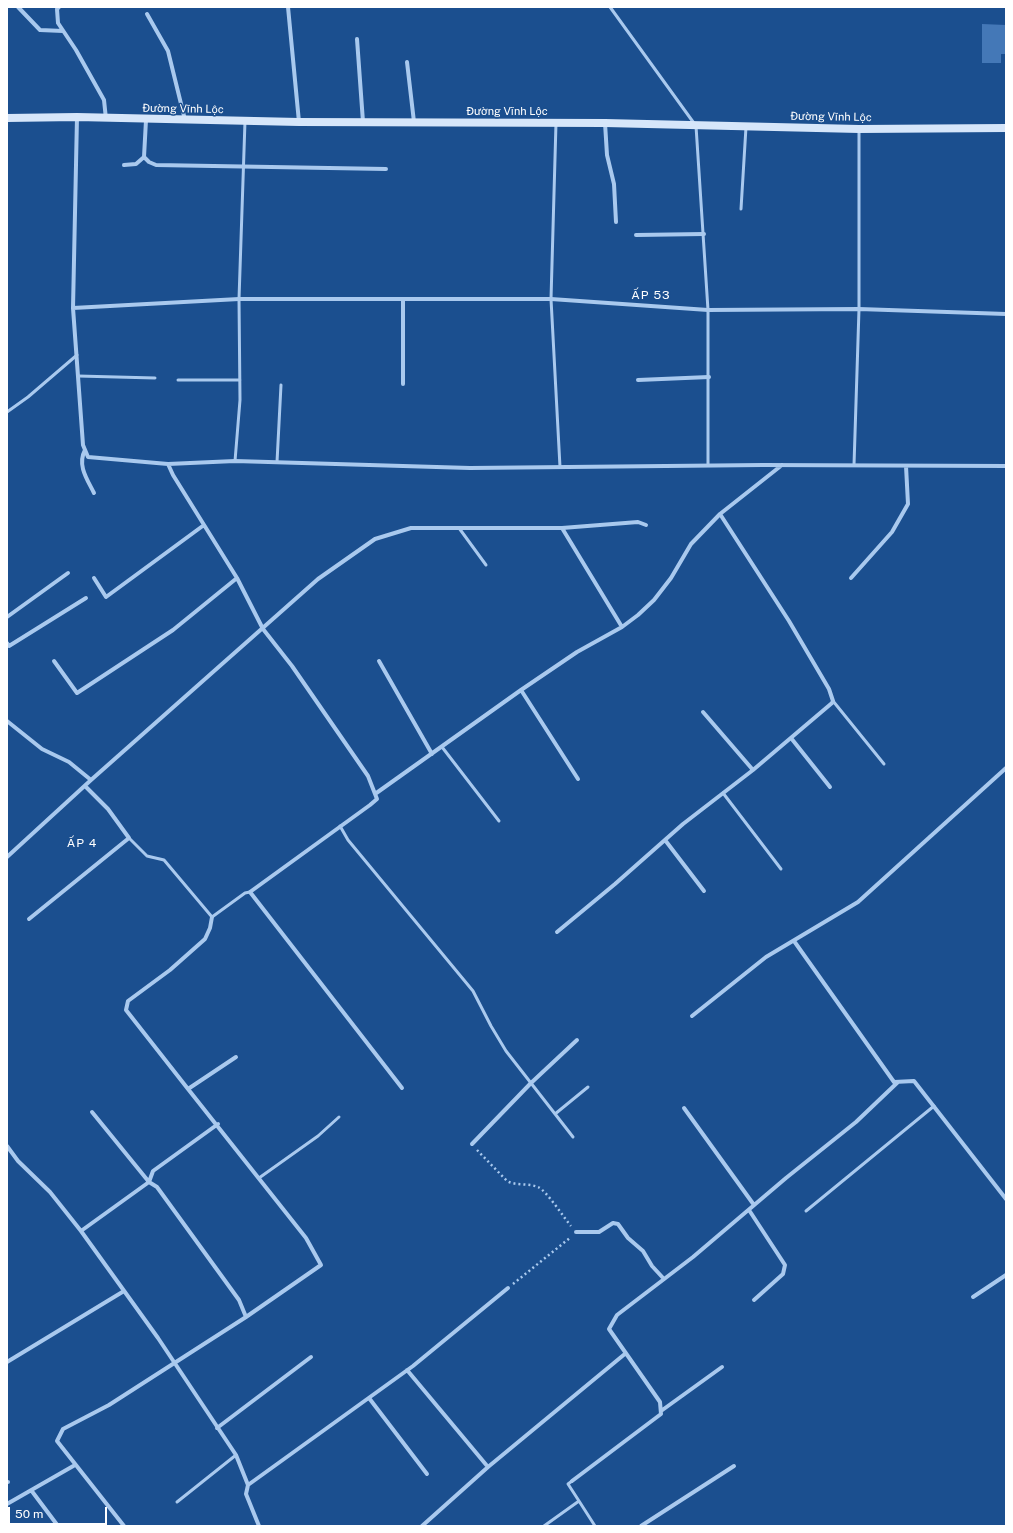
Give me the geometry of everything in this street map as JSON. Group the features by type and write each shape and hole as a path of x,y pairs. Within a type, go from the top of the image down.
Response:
{"main road":[{"name":"Đường Vĩnh Lộc","path":"7,118 77,117 245,122 605,123 859,129 1006,128"}],"street":[{"path":"18,7 40,30 63,31"},
{"path":"59,7 57,9 58,23 104,100 106,119"},
{"path":"288,7 299,122"},
{"path":"148,14 168,51 185,120"},
{"path":"357,39 363,122"},
{"path":"407,62 414,122"},
{"path":"77,117 73,308 83,445 88,457 168,464 234,461 470,468 708,465 1006,466"},
{"path":"124,165 136,164 144,157 146,120"},
{"path":"605,123 607,160 614,184 616,222"},
{"path":"144,157 149,162 156,165 386,169"},
{"path":"636,235 704,234"},
{"path":"73,308 239,299 552,299 708,310 859,310 1006,314"},
{"path":"403,300 404,384"},
{"path":"638,380 709,377"},
{"path":"85,450 82,458 82,467 94,493"},
{"path":"168,464 173,475 238,578 263,629 292,666 368,776 377,799 250,892 402,1088"},
{"path":"375,794 577,652 622,627 654,600 671,578 691,544 720,514 782,465"},
{"path":"851,578 892,532 908,504 906,466"},
{"path":"557,932 665,840 753,770 827,708 833,701 830,689 789,621 720,514"},
{"path":"7,857 84,786 318,579 374,539 411,528 562,528 638,522 646,525"},
{"path":"94,578 106,597 204,525"},
{"path":"562,528 622,627"},
{"path":"7,617 68,573"},
{"path":"54,661 77,693 173,630 238,578"},
{"path":"7,643 9,646 86,598"},
{"path":"379,661 432,754"},
{"path":"521,690 578,779"},
{"path":"703,712 753,770"},
{"path":"7,728 9,722 42,749 69,762 91,780"},
{"path":"791,738 830,787"},
{"path":"692,1016 766,957 858,902 1006,768"},
{"path":"30,919 129,838 108,809 84,786"},
{"path":"665,840 704,891"},
{"path":"124,1526 57,1441 63,1429 109,1405 246,1317 321,1265 306,1238 218,1124 188,1089 126,1010 128,1001 170,970 205,939 210,928 212,916"},
{"path":"794,941 894,1082 914,1081 1006,1199"},
{"path":"472,1144 531,1083 577,1040"},
{"path":"188,1089 236,1057"},
{"path":"661,1411 660,1402 609,1329 617,1315 664,1279 856,1122 898,1082"},
{"path":"684,1108 754,1205"},
{"path":"92,1112 149,1182 157,1187 239,1300 246,1317"},
{"path":"81,1231 149,1182 153,1171 218,1124"},
{"path":"7,1146 18,1160 50,1192 81,1231 174,1362 236,1455 248,1484 246,1494 259,1526"},
{"path":"748,1210 785,1264 783,1274 754,1300"},
{"path":"576,1232 599,1232 613,1222 618,1224 628,1238 642,1251 652,1266 664,1279"},
{"path":"973,1297 1006,1275"},
{"path":"248,1484 407,1370 508,1288"},
{"path":"7,1362 124,1291"},
{"path":"422,1526 488,1467 626,1352"},
{"path":"217,1428 311,1357"},
{"path":"572,1481 661,1414 661,1411 722,1367"},
{"path":"407,1370 488,1467"},
{"path":"369,1398 427,1474"},
{"path":"7,1504 75,1465"},
{"path":"641,1526 734,1466"},
{"path":"31,1490 58,1526"}],"lane":[{"path":"610,7 696,126 708,310 708,465"},
{"path":"234,461 240,400 239,299 245,122"},
{"path":"556,123 552,299 560,467"},
{"path":"741,209 746,127"},
{"path":"854,465 859,310 859,129"},
{"path":"7,412 28,397 76,355"},
{"path":"78,376 155,378"},
{"path":"178,380 240,380"},
{"path":"277,462 281,385"},
{"path":"459,528 486,565"},
{"path":"833,701 884,764"},
{"path":"442,747 499,821"},
{"path":"723,793 781,870"},
{"path":"340,826 348,840 474,991 491,1026 506,1051 573,1137"},
{"path":"129,838 147,856 164,860 212,916 245,893 250,892"},
{"path":"555,1114 588,1087"},
{"path":"806,1211 934,1106"},
{"path":"259,1178 318,1136 339,1116"},
{"path":"177,1502 236,1455"},
{"path":"572,1481 568,1484 596,1526"},
{"path":"544,1526 579,1501"}],"path":[{"path":"472,1144 507,1182 513,1184 522,1183 542,1188 576,1232 508,1288"}],"building":[{"path":"982,24 1006,25 1006,54 1001,54 1001,63 982,63"}],"district":[{"name":"ẤP 53","path":"651,295"},
{"name":"ẤP 4","path":"82,843"}]}
